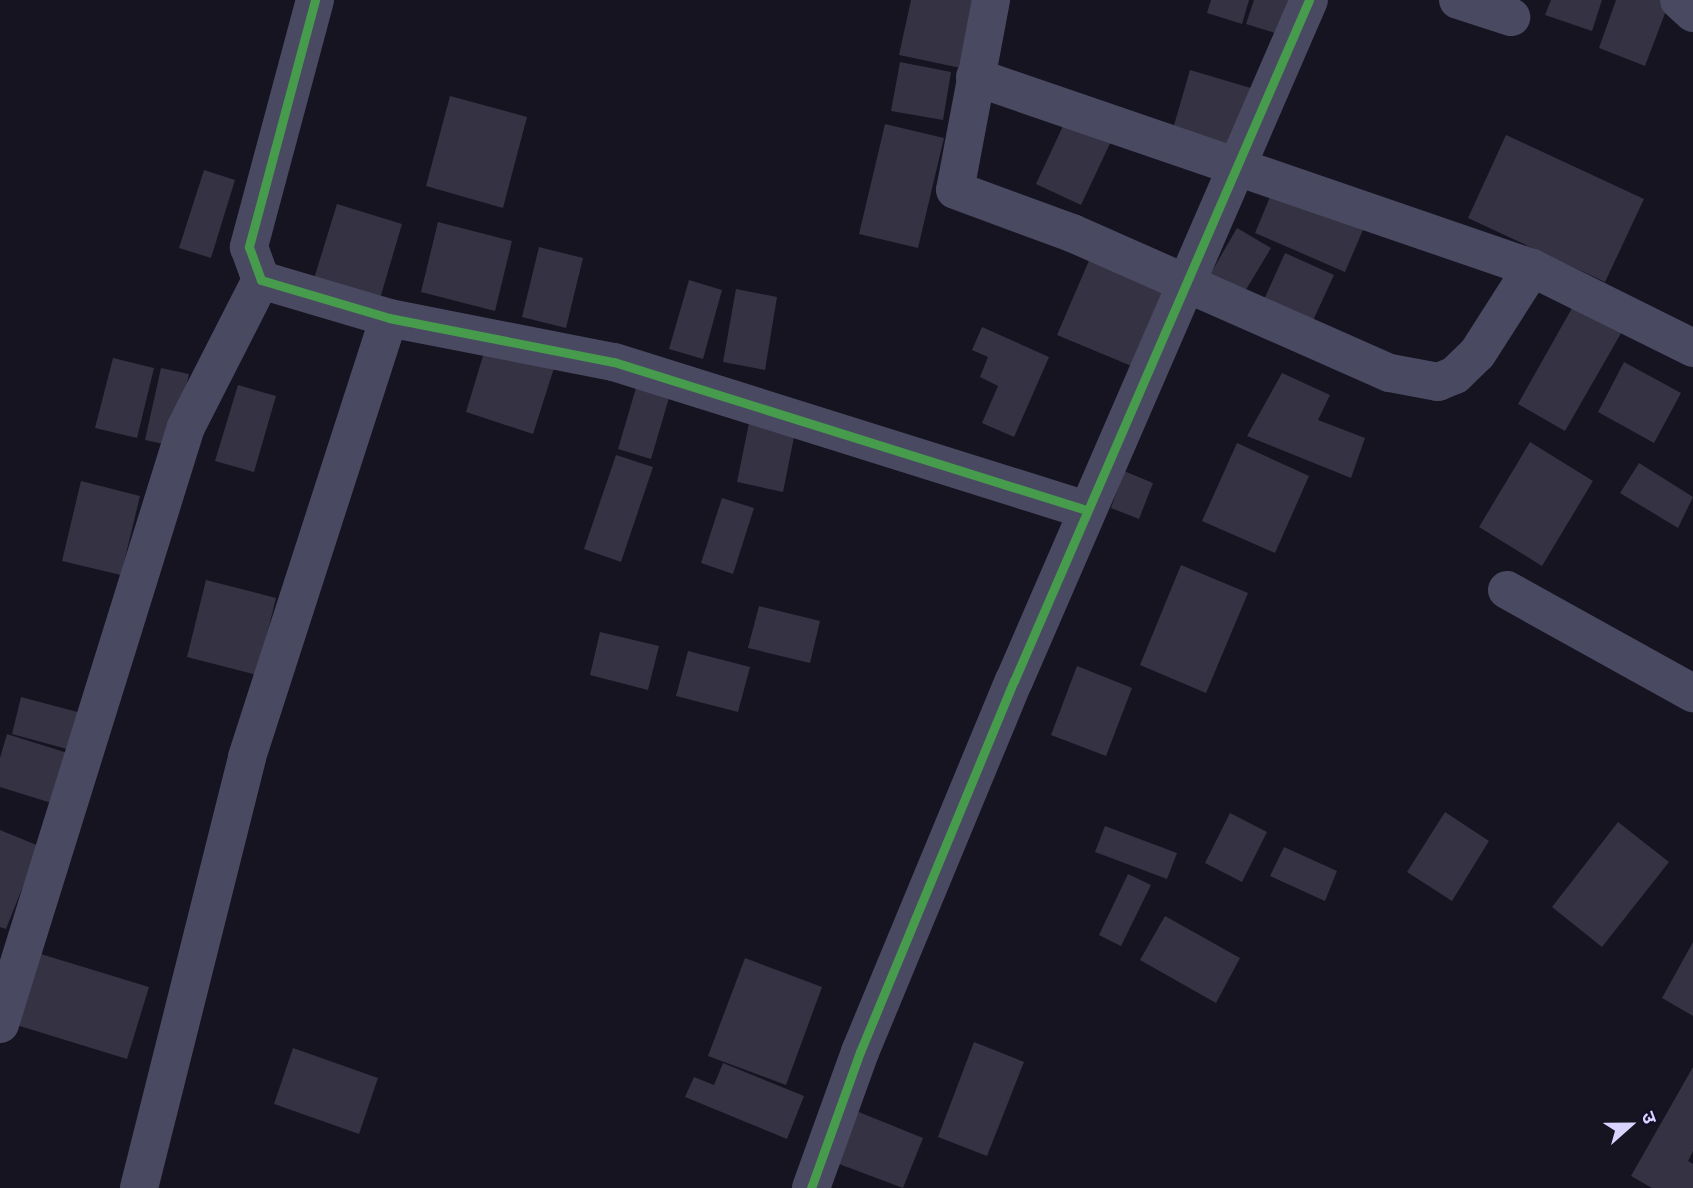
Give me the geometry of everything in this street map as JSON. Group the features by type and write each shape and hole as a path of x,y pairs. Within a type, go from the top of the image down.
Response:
{"street":[{"path":"0,1024 186,427 261,280 248,247 315,0"},
{"path":"991,0 955,190 1072,233 1390,373 1437,382 1455,375 1477,354 1532,268"},
{"path":"811,1188 860,1052 1087,510 1217,203 1238,168 1309,0"},
{"path":"1458,0 1511,18"},
{"path":"1679,0 1693,13"},
{"path":"975,77 1532,268 1693,348"},
{"path":"261,280 388,318 614,362 1087,510"},
{"path":"139,1188 247,757 388,318"},
{"path":"1507,590 1693,693"}],"building":[{"path":"911,0 990,0 975,71 899,55"},
{"path":"1211,0 1249,0 1242,24 1207,13"},
{"path":"1254,0 1296,0 1285,36 1246,24"},
{"path":"1551,0 1602,0 1592,31 1545,15"},
{"path":"1616,0 1670,0 1645,66 1599,48"},
{"path":"900,62 951,72 943,120 891,111"},
{"path":"1190,70 1251,88 1233,150 1172,132"},
{"path":"450,96 527,117 503,208 426,186"},
{"path":"1069,113 1114,135 1081,205 1036,184"},
{"path":"885,124 944,138 918,248 859,234"},
{"path":"1506,135 1644,199 1605,282 1468,218"},
{"path":"204,170 235,180 211,258 179,248"},
{"path":"1275,185 1365,225 1345,272 1255,233"},
{"path":"337,204 402,224 379,302 313,282"},
{"path":"438,222 512,241 495,311 421,292"},
{"path":"1237,228 1271,248 1241,298 1208,278"},
{"path":"539,247 583,258 566,328 522,317"},
{"path":"1094,249 1177,285 1141,370 1057,335"},
{"path":"1285,253 1334,275 1310,327 1262,304"},
{"path":"689,280 722,290 703,359 669,349"},
{"path":"736,289 777,297 765,370 723,362"},
{"path":"1576,301 1624,328 1565,431 1518,404"},
{"path":"982,327 1049,357 1014,437 982,423 998,386 980,377 988,357 972,350"},
{"path":"486,346 554,368 533,434 466,412"},
{"path":"113,358 154,368 137,438 95,428"},
{"path":"1624,362 1681,393 1654,443 1598,412"},
{"path":"161,368 189,374 173,446 145,440"},
{"path":"1282,373 1330,395 1318,420 1365,438 1351,478 1247,436"},
{"path":"638,381 671,391 651,459 618,449"},
{"path":"238,385 276,396 254,472 215,461"},
{"path":"750,418 796,427 783,492 737,482"},
{"path":"1530,442 1593,481 1542,566 1479,527"},
{"path":"1237,443 1309,476 1275,553 1202,521"},
{"path":"616,455 653,467 621,562 584,549"},
{"path":"1639,463 1693,497 1678,528 1620,493"},
{"path":"1124,471 1153,483 1139,519 1111,508"},
{"path":"81,481 140,496 121,575 62,561"},
{"path":"722,498 754,508 733,574 701,563"},
{"path":"1181,565 1248,593 1206,693 1140,665"},
{"path":"206,580 276,598 257,675 187,657"},
{"path":"759,606 820,621 810,663 748,648"},
{"path":"600,632 659,646 648,690 590,675"},
{"path":"688,651 750,667 738,712 676,696"},
{"path":"1077,666 1132,688 1106,756 1051,735"},
{"path":"21,697 85,714 74,751 12,734"},
{"path":"7,734 77,756 61,806 0,787 0,758"},
{"path":"1445,812 1489,841 1452,901 1407,872"},
{"path":"1230,813 1267,832 1242,882 1205,863"},
{"path":"1618,822 1669,862 1602,947 1552,907"},
{"path":"1105,826 1177,853 1167,879 1095,852"},
{"path":"0,830 39,846 6,929 0,927"},
{"path":"1284,847 1337,871 1325,901 1270,876"},
{"path":"1128,874 1151,885 1121,946 1099,935"},
{"path":"1165,916 1240,958 1216,1003 1140,960"},
{"path":"1693,942 1693,1016 1662,998"},
{"path":"31,951 149,987 127,1059 10,1023"},
{"path":"745,958 822,987 786,1085 708,1056"},
{"path":"974,1042 1024,1062 987,1156 938,1137"},
{"path":"293,1048 378,1078 359,1134 274,1104"},
{"path":"723,1063 804,1096 787,1139 685,1097 694,1077 714,1085"},
{"path":"1693,1067 1693,1151 1688,1161 1693,1164 1693,1188 1652,1188 1631,1176"},
{"path":"844,1106 923,1138 903,1188 823,1158"}],"cycle path":[{"path":"315,0 249,247 261,280 389,318 614,362 1087,510"},
{"path":"811,1188 860,1052 1014,681 1309,0"}]}
